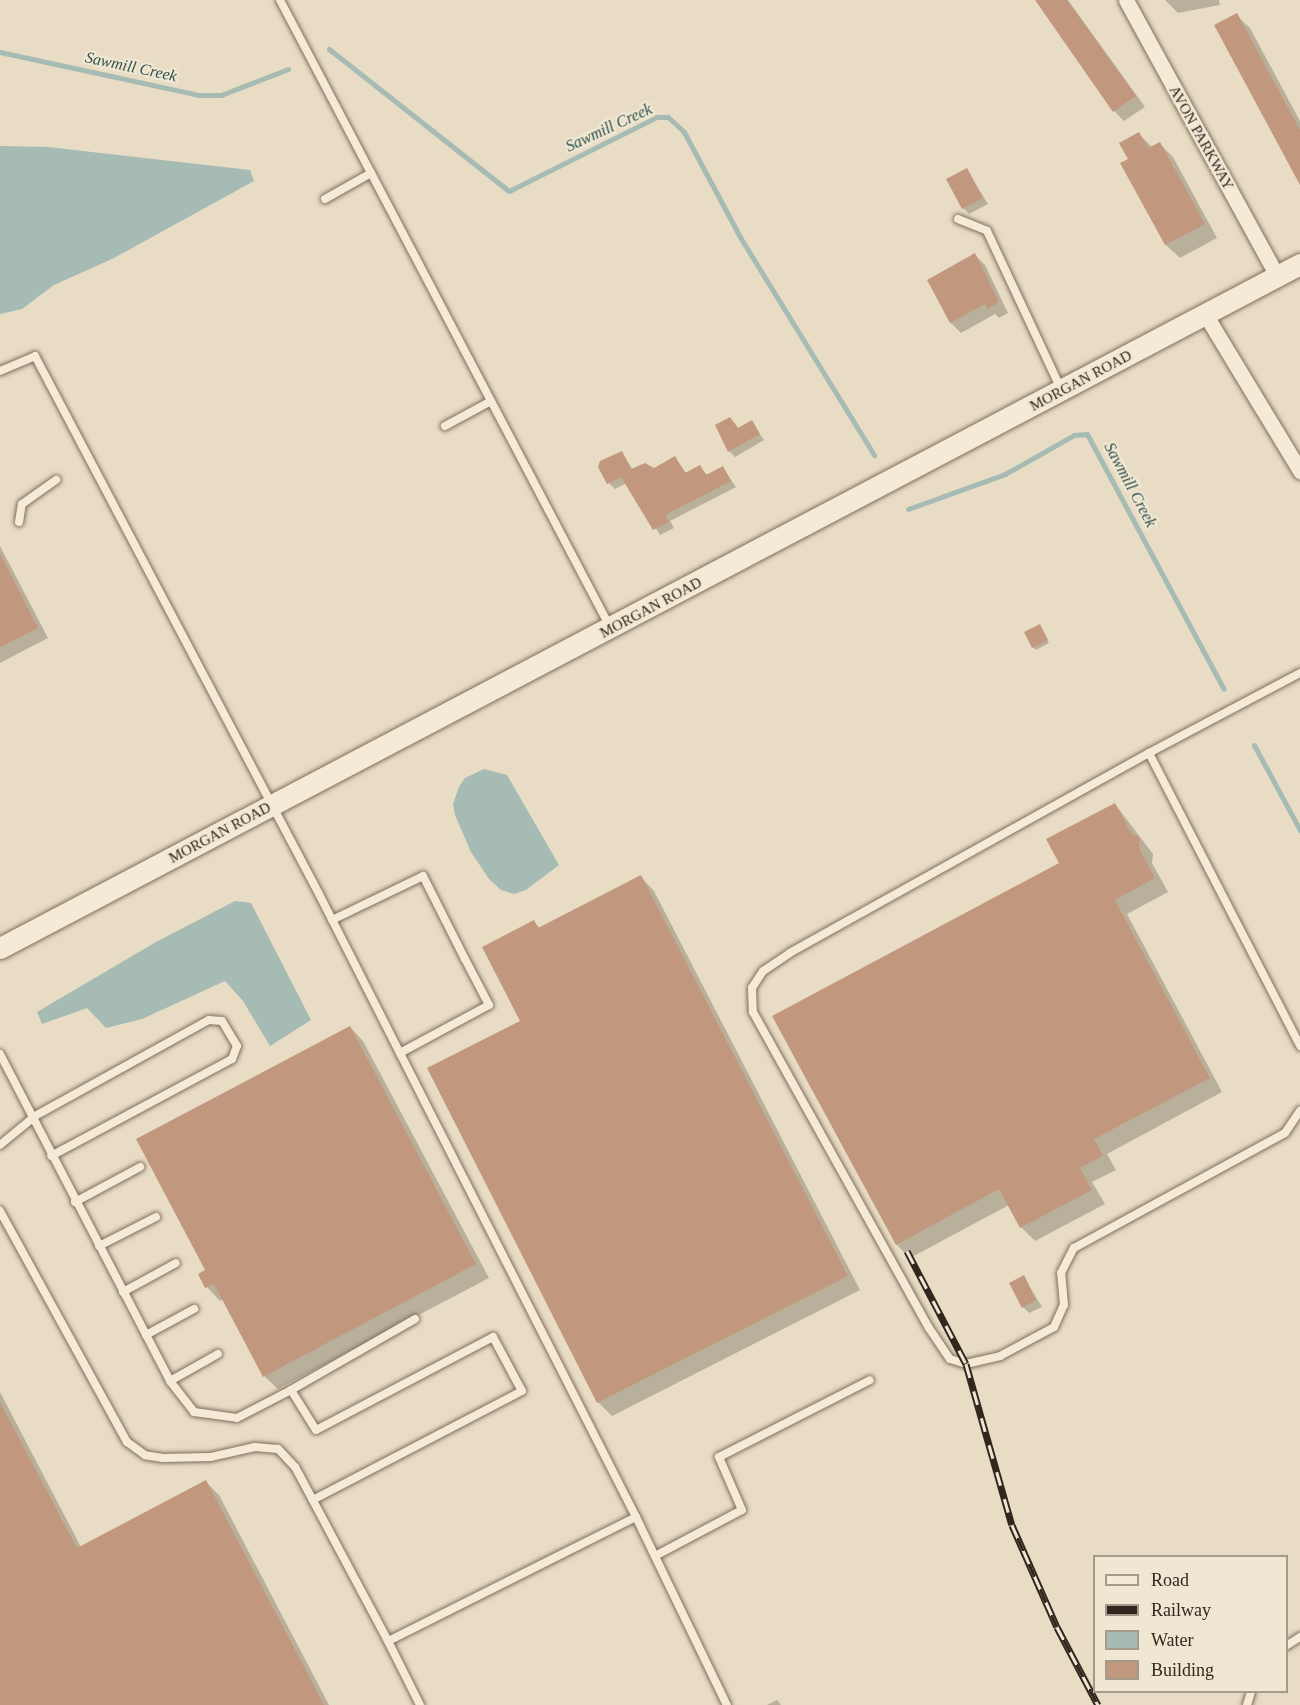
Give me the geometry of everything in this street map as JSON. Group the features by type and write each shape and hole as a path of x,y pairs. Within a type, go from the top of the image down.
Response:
{"street":[{"name":"AVON PARKWAY","path":"1126,0 1277,276"},
{"name":"MORGAN ROAD","path":"0,948 1300,264"},
{"path":"1206,314 1298,462"}],"lane":[{"path":"280,0 610,629"},
{"path":"325,199 371,173"},
{"path":"958,219 987,231 1062,391"},
{"path":"0,371 35,356 332,920 636,1517 727,1705"},
{"path":"445,426 491,401"},
{"path":"18,522 22,504 56,480"},
{"path":"1300,673 1149,753 790,953 763,971 752,988 753,1012 929,1328 950,1359 966,1364 1000,1356 1054,1327 1064,1305 1061,1274 1074,1248 1285,1133 1300,1111"},
{"path":"1149,753 1300,1046"},
{"path":"332,920 423,876 489,1005 400,1053"},
{"path":"0,1145 35,1116 209,1020 222,1021 237,1046 232,1059 51,1156"},
{"path":"0,1054 4,1070 35,1116 51,1156 170,1381 194,1412 213,1418 237,1418 415,1319"},
{"path":"75,1202 141,1167"},
{"path":"0,1211 127,1442 145,1455 163,1458 211,1457 255,1447 278,1449 295,1467 420,1705"},
{"path":"99,1246 156,1217"},
{"path":"123,1292 176,1263"},
{"path":"146,1335 194,1308"},
{"path":"291,1390 316,1430 494,1337 522,1391 313,1500"},
{"path":"170,1381 218,1354"},
{"path":"655,1556 742,1510 719,1457 870,1380"},
{"path":"388,1641 636,1517"}],"water":[{"path":"0,146 48,147 250,170 254,181 114,258 54,285 22,309 0,314"},
{"path":"484,769 507,775 559,865 526,890 514,894 501,890 489,879 471,852 455,815 453,804 459,787 465,778"},
{"path":"235,901 251,903 311,1020 270,1046 243,1001 225,981 142,1019 106,1028 87,1008 42,1024 37,1012 156,942"}],"building":[{"path":"1035,0 1067,0 1136,96 1113,112"},
{"path":"1237,13 1300,130 1300,185 1214,25"},
{"path":"1139,132 1148,148 1160,142 1205,224 1165,245 1120,163 1128,159 1119,143"},
{"path":"967,168 983,198 962,209 946,179"},
{"path":"975,253 999,302 987,309 985,304 950,323 927,280"},
{"path":"730,417 738,428 752,420 760,434 728,452 715,425"},
{"path":"622,451 631,469 645,463 654,468 675,456 685,473 700,465 706,475 723,466 731,481 665,515 669,522 653,530 621,477 607,484 598,467 600,461"},
{"path":"0,553 38,628 0,647"},
{"path":"1040,624 1048,640 1032,648 1024,632"},
{"path":"1115,803 1131,833 1140,838 1139,848 1155,878 1115,900 1210,1078 1094,1139 1103,1156 1080,1168 1092,1190 1020,1228 999,1189 896,1245 772,1016 1059,863 1046,839"},
{"path":"641,875 848,1276 597,1403 427,1068 520,1021 482,947 534,920 538,928"},
{"path":"350,1026 476,1264 263,1377 214,1284 205,1288 198,1274 205,1270 136,1139"},
{"path":"1024,1275 1036,1300 1022,1308 1009,1283"},
{"path":"0,1402 77,1548 206,1480 324,1705 0,1705"}],"waterway":[{"name":"Sawmill Creek","path":"329,49 509,191 657,117 668,117 684,132 740,237 874,455"},
{"name":"Sawmill Creek","path":"0,52 199,95 221,95 288,69"},
{"name":"Sawmill Creek","path":"908,509 1005,474 1074,435 1087,434 1224,689"},
{"name":"Sawmill Creek","path":"1254,745 1300,830"}],"railway":[{"path":"907,1251 966,1364 1012,1525 1057,1627 1098,1705"}]}
